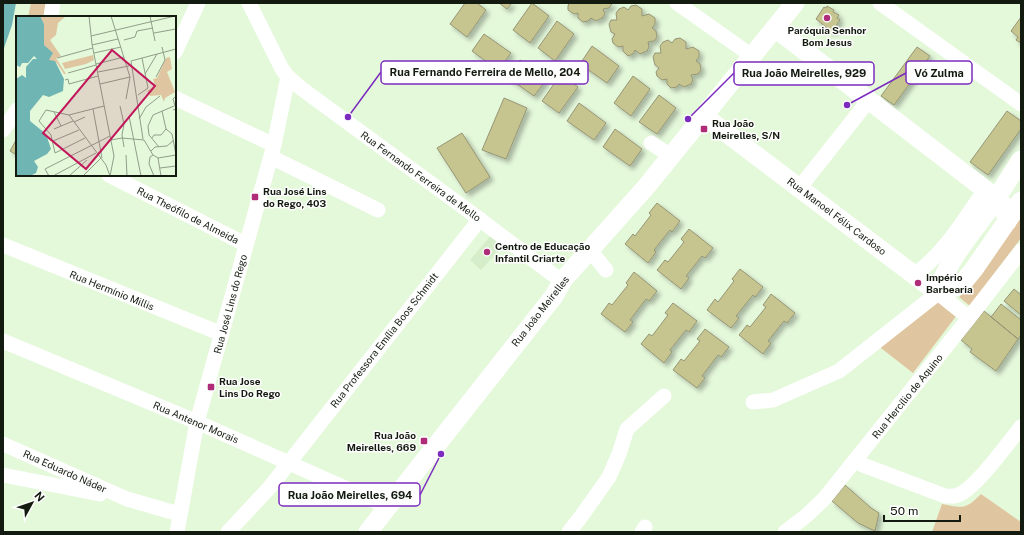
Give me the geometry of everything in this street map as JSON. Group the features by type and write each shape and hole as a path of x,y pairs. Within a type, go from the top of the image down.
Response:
{"main road":[{"name":"Rua João Meirelles","path":"368,532 554,296 563,280 590,250 650,190 671,156 795,3"},
{"path":"775,28 990,194 1004,206 1007,222"},
{"name":"Rua Manoel Félix Cardoso","path":"704,116 938,292"},
{"path":"938,292 941,280 956,254 988,210 990,194 1021,160"},
{"path":"938,292 957,286 966,280 1021,201"}],"street":[{"path":"51,16 53,3"},
{"path":"176,50 198,3"},
{"name":"Rua Fernando Ferreira de Mello","path":"249,3 282,69 288,77 302,89 480,219 552,274 563,280"},
{"path":"677,3 752,56"},
{"path":"880,3 1021,104"},
{"name":"Rua José Lins do Rego","path":"177,532 179,514 197,422 222,334 245,244 272,151 288,77"},
{"path":"176,99 378,210"},
{"path":"800,187 869,100"},
{"path":"9,127 16,112"},
{"path":"652,143 671,156"},
{"name":"Rua Theófilo de Almeida","path":"111,176 245,244"},
{"path":"914,274 925,267 990,194"},
{"name":"Rua Professora Emília Boos Schmidt","path":"228,532 270,487 288,462 480,219"},
{"name":"Rua Hermínio Millis","path":"3,245 222,334"},
{"path":"590,250 606,270"},
{"name":"Rua Hercílio de Aquino","path":"785,532 806,516 824,499 855,462 1021,251"},
{"path":"753,402 773,400 839,371 938,292"},
{"name":"Rua Manoel Félix Cardoso","path":"938,292 969,318"},
{"name":"Rua Antenor Morais","path":"3,342 197,422 388,507"},
{"path":"569,532 609,477 619,454 627,429 664,396"},
{"path":"855,462 945,496 956,496 967,490 976,481 1021,427"},
{"name":"Rua Eduardo Náder","path":"3,444 127,499"},
{"name":"Rua Eduardo Náder","path":"3,475 127,499 179,514"}],"shaded area":[{"path":"31,3 50,3 47,16 28,16"},
{"path":"1021,212 1021,238 970,306 959,297 974,283"},
{"name":"Centro de Educação Infantil Criarte","path":"492,234 504,244 481,270 470,260"},
{"path":"938,301 957,315 913,373 877,345"},
{"path":"981,494 1021,522 1021,532 932,532 942,504 959,507 967,505"}],"water":[{"path":"3,3 16,3 12,25 3,51"}],"building":[{"path":"465,3 477,3 486,10 467,37 450,24"},
{"path":"499,3 512,3 507,9"},
{"path":"532,3 549,16 530,43 513,30"},
{"path":"569,3 612,4 609,8 603,9 605,14 602,18 596,21 591,18 588,21 583,22 578,18 578,13 574,14 568,10"},
{"path":"636,5 642,9 642,16 649,14 655,18 655,24 652,28 656,31 657,37 654,41 648,42 649,47 647,51 640,54 635,50 633,54 628,56 623,51 623,46 618,47 613,43 612,39 615,34 611,32 609,24 611,20 617,20 616,13 619,9 624,7 628,10 631,6"},
{"name":"Paróquia Senhor Bom Jesus","path":"827,6 839,15 837,18 840,20 832,32 816,19 824,7 826,8"},
{"path":"1021,17 1021,43 1016,40 1018,37 1011,31"},
{"path":"557,21 574,34 555,61 538,48"},
{"path":"484,34 511,53 498,70 472,51"},
{"path":"680,38 686,42 686,49 693,47 699,51 699,57 696,61 700,64 701,70 698,74 691,75 693,80 691,84 684,87 679,84 677,87 671,88 667,84 667,79 662,80 657,76 656,72 659,68 655,65 653,57 655,53 661,53 660,46 663,42 668,40 672,43 675,39"},
{"path":"592,46 619,66 607,83 580,64"},
{"path":"917,47 930,56 894,105 881,96"},
{"path":"520,60 547,79 534,96 507,77"},
{"path":"561,74 578,87 559,113 542,101"},
{"path":"633,76 650,89 631,116 614,103"},
{"path":"659,95 676,108 657,134 639,122"},
{"path":"504,98 527,108 506,159 482,150"},
{"path":"579,103 606,123 594,140 567,121"},
{"path":"1007,111 1021,121 1021,129 988,175 970,162"},
{"path":"615,129 642,149 630,166 603,147"},
{"path":"462,133 490,177 466,193 437,148"},
{"path":"16,140 16,154 10,151"},
{"path":"657,203 680,221 672,232 670,230 654,250 656,252 648,263 625,244 633,234 635,236 651,215 649,213"},
{"path":"689,229 713,248 705,258 702,256 686,276 689,278 681,289 657,270 665,260 668,262 684,242 681,239"},
{"path":"740,269 763,287 755,297 753,295 736,316 739,318 731,328 707,310 715,299 718,302 734,281 732,279"},
{"path":"634,272 657,291 649,301 646,299 630,320 633,322 625,332 601,314 609,303 612,305 628,285 626,283"},
{"path":"1014,289 1021,295 1021,315 1004,301"},
{"path":"771,294 795,313 787,323 784,321 768,341 771,343 763,354 739,335 747,325 750,327 766,307 763,305"},
{"path":"673,303 697,321 689,332 686,330 670,350 672,352 664,363 641,344 649,334 652,336 668,315 665,313"},
{"path":"1001,304 1021,320 1021,335 1018,339 991,317"},
{"path":"984,311 1018,339 996,371 970,352 972,349 961,340"},
{"path":"705,329 729,347 721,357 718,355 702,376 705,378 697,388 673,370 681,359 684,361 700,341 697,339"},
{"path":"845,485 871,508 879,513 875,531 858,523 832,501"}],"place":[{"name":"Paróquia Senhor Bom Jesus","path":"827,18"},
{"name":"Vó Zulma","path":"847,105"},
{"name":"Rua Fernando Ferreira de Mello, 204","path":"348,117"},
{"name":"Rua João Meirelles, 929","path":"688,119"},
{"name":"Rua João Meirelles, S/N","path":"704,129"},
{"name":"Rua José Lins do Rego, 403","path":"255,197"},
{"name":"Centro de Educação Infantil Criarte","path":"487,252"},
{"name":"Império Barbearia","path":"918,283"},
{"name":"Rua Jose Lins Do Rego","path":"211,387"},
{"name":"Rua João Meirelles, 669","path":"424,441"},
{"name":"Rua João Meirelles, 694","path":"441,454"}]}
